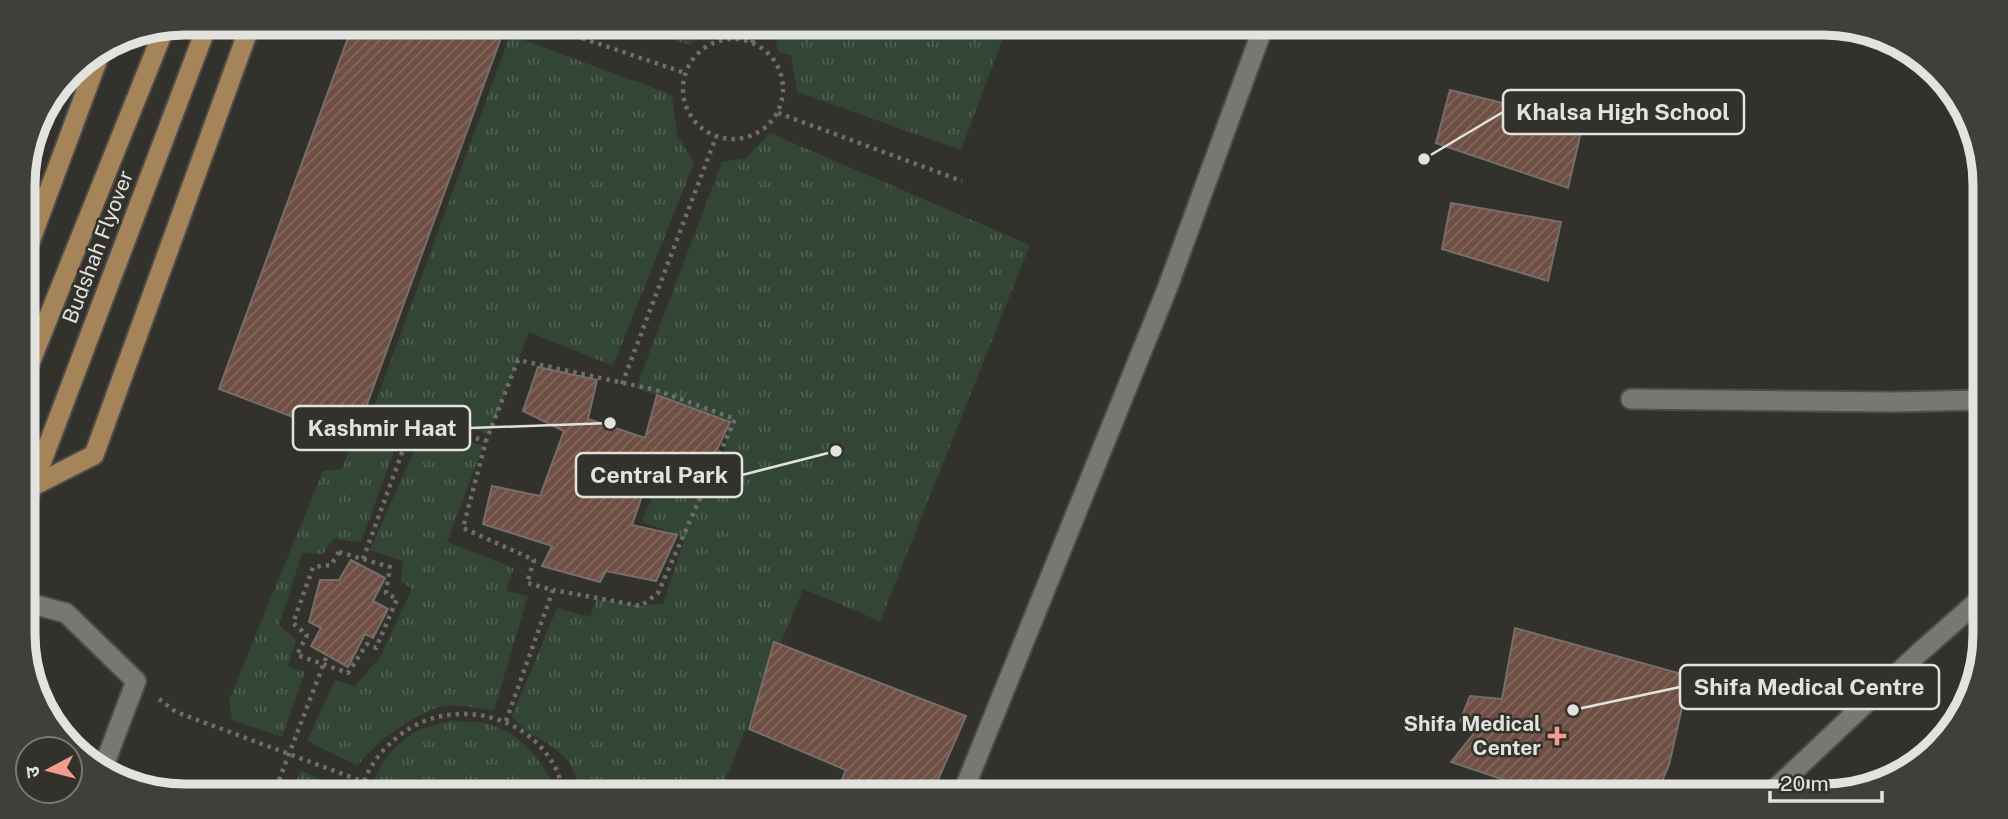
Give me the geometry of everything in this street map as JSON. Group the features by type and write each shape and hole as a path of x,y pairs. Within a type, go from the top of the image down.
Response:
{"main road":[{"name":"Budshah Flyover","path":"35,477 203,35"},
{"path":"35,492 94,455 247,35"},
{"name":"Budshah Flyover","path":"35,351 161,37"},
{"path":"35,228 96,65"}],"street":[{"path":"966,784 1167,289 1260,35"},
{"path":"1631,400 1973,400"},
{"path":"35,605 66,614 136,681 106,761"},
{"path":"1787,784 1973,606"}],"path":[{"path":"573,35 685,73"},
{"path":"752,43 755,35"},
{"path":"736,39 752,43 766,52 776,64 782,80 778,113 769,125 758,133 730,140 716,137 702,130 691,118 682,89 685,73 693,58 705,47 720,40 736,39"},
{"path":"778,113 962,181"},
{"path":"622,384 716,137"},
{"path":"518,360 656,390 735,419 658,593 641,606 527,583 534,560 463,528 486,441 518,360"},
{"path":"363,559 414,420 486,441"},
{"path":"339,552 363,559 390,567 386,593 397,599 376,648 367,644 348,673 297,655 307,635 293,623 313,566 331,565 339,552"},
{"path":"506,722 553,590"},
{"path":"278,784 327,655"},
{"path":"136,681 176,712 369,784"},
{"path":"363,782 380,752 406,729 438,715 472,713 506,722 535,741 556,768 561,784"}],"green space":[{"path":"510,35 672,95 677,135 694,163 613,366 529,332 489,435 428,411 409,410 361,542 333,539 323,554 302,553 279,625 296,640 288,666 305,672 282,737 232,720 229,700 323,471 342,469 352,443 360,445"},
{"path":"658,35 702,35 690,45"},
{"path":"778,35 1004,35 961,150 797,92 791,55 778,52 776,42"},
{"path":"770,133 1030,245 880,621 803,589 723,784 576,784 568,762 561,753 531,734 512,716 557,608 590,617 597,599 641,606 663,604 685,538 642,522 653,494 654,480 692,496 717,486 730,422 636,388 722,162 746,158"},
{"path":"425,426 483,446 447,542 514,568 506,591 528,596 494,710 456,706 434,709 396,730 373,748 358,766 307,741 335,680 355,686 380,657 412,589 401,581 403,561 370,550"},
{"path":"451,721 485,723 497,727 528,748 552,784 373,784 383,763 396,747 423,728"},
{"path":"301,770 329,784 295,784"}],"building":[{"path":"349,35 502,35 354,440 219,389"},
{"path":"1450,90 1583,123 1568,188 1436,143"},
{"path":"1451,203 1561,222 1548,281 1442,249"},
{"path":"538,367 597,380 588,419 645,438 657,395 730,422 704,477 654,461 632,525 677,535 656,581 606,571 600,582 542,566 552,546 483,524 492,486 540,496 564,431 523,411"},
{"path":"351,560 385,578 373,601 388,609 373,638 365,634 348,667 311,646 321,628 309,622 320,580 339,580"},
{"path":"1515,628 1689,676 1669,765 1661,784 1516,784 1451,762 1475,732 1460,721 1470,696 1502,699"},
{"path":"774,642 966,716 936,784 840,784 846,770 749,729"}],"place":[{"name":"Khalsa High School","path":"1424,159"},
{"name":"Kashmir Haat","path":"610,423"},
{"name":"Central Park","path":"836,451"},
{"name":"Shifa Medical Centre","path":"1573,710"},
{"name":"Shifa Medical Center","path":"1557,736"}]}
